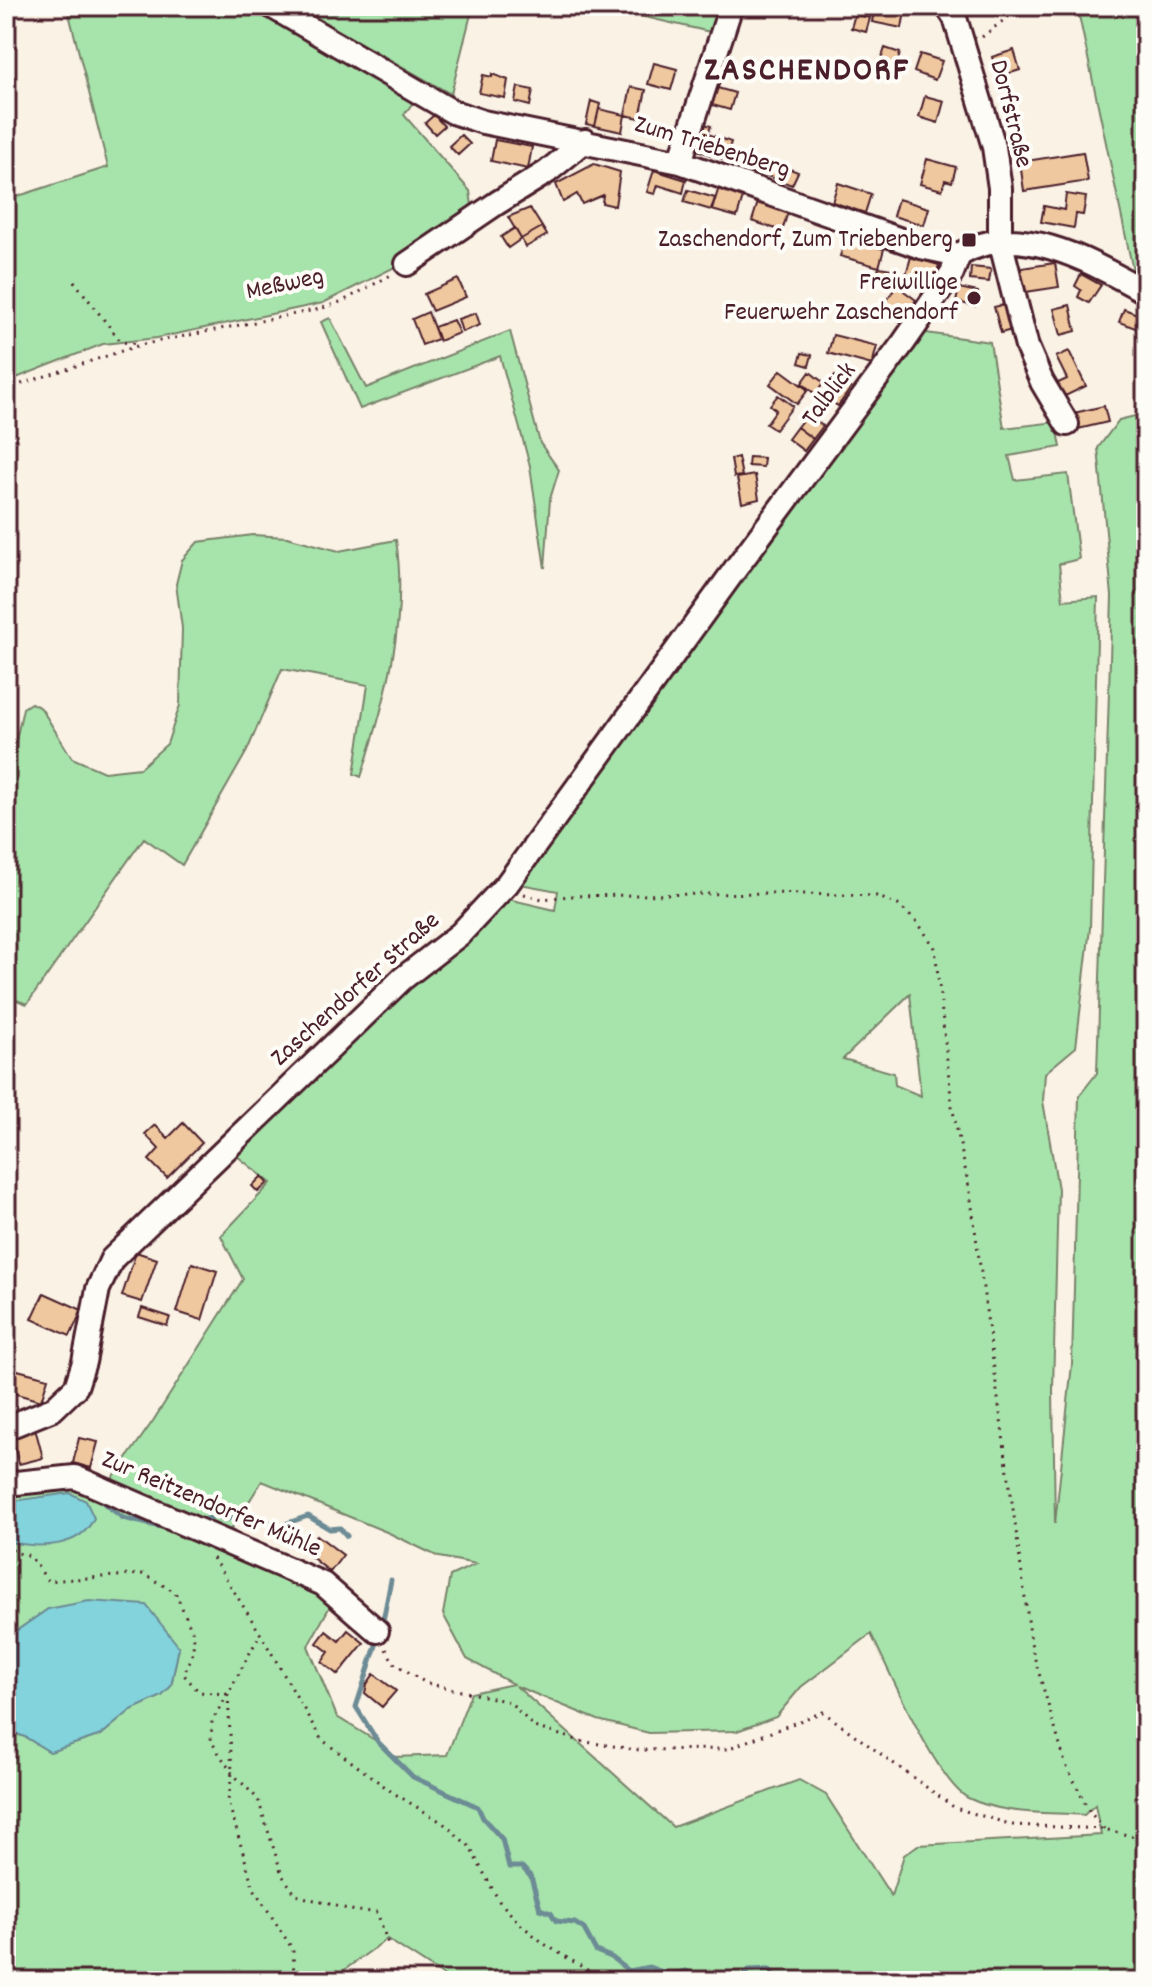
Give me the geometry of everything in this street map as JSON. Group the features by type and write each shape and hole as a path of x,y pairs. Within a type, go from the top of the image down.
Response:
{"street":[{"name":"Zum Triebenberg","path":"271,6 453,112 483,122 680,162 921,247 959,255"},
{"path":"680,162 731,6"},
{"name":"Dorfstraße","path":"953,10 994,147 1000,188 1000,240 1027,347 1042,382 1067,424"},
{"path":"967,55 982,37"},
{"path":"407,264 547,172 585,141"},
{"path":"959,255 972,247 1000,240 1061,250 1146,292"},
{"name":"Talblick","path":"739,564 904,342 952,273 959,255"},
{"name":"Zaschendorfer Straße","path":"6,1428 53,1409 76,1387 98,1289 112,1259 276,1113 402,979 460,934 507,884 739,564"},
{"name":"Zur Reitzendorfer Mühle","path":"6,1484 75,1477 323,1584 379,1636"}],"path":[{"path":"982,37 1022,6"},
{"name":"Meßweg","path":"6,389 140,345 320,309 368,289 407,264"},
{"path":"74,281 121,342 140,345"},
{"path":"507,884 524,894 542,899 769,893 876,896 898,905 918,923 935,948 952,1106 970,1192 1032,1649 1065,1763 1089,1811 1104,1829"},
{"path":"6,1544 14,1552 30,1556 48,1581 143,1574 175,1592 194,1635 193,1650 184,1675 199,1692 228,1694"},
{"path":"210,1553 321,1739 392,1792 443,1823 469,1846 499,1901 537,1938 589,1971 617,1981"},
{"path":"260,1633 212,1721 211,1741 232,1773 258,1799 282,1875 296,1895 355,1911 377,1912 388,1944"},
{"path":"379,1636 394,1663 426,1683 510,1702 534,1727 580,1741 639,1750 727,1749 823,1712 955,1808 1013,1825 1104,1829 1146,1840"},
{"path":"228,1694 232,1773 228,1801 253,1887 293,1950 294,1981"}],"green space":[{"path":"67,6 251,6 414,101 404,115 470,191 473,212 405,262 323,303 157,338 103,344 6,382 6,200 108,167"},
{"path":"295,6 473,6 451,94"},
{"path":"597,6 727,6 719,34"},
{"path":"1077,6 1146,6 1146,286 1135,280"},
{"path":"330,318 366,388 510,331 540,443 559,470 550,499 545,568 530,466 500,356 360,409 321,322"},
{"path":"919,332 990,342 1004,428 1056,422 1061,447 1009,456 1015,480 1068,474 1079,559 1059,564 1063,600 1098,597 1090,928 1076,1047 1045,1073 1043,1101 1058,1189 1053,1390 1055,1524 1072,1364 1079,1096 1097,1073 1112,596 1098,448 1119,420 1143,414 1146,416 1146,1981 452,1981 387,1939 329,1981 6,1981 6,1730 50,1752 101,1735 131,1710 162,1696 171,1686 179,1647 48,1609 6,1638 6,1535 10,1542 44,1498 6,1502 6,1490 72,1482 334,1599 308,1646 337,1717 378,1742 394,1757 447,1755 471,1693 513,1684 467,1659 443,1614 450,1576 476,1564 439,1557 262,1481 229,1533 110,1482 153,1421 243,1279 221,1236 271,1183 232,1152 504,898 555,910 558,891 515,883","holes":["910,994 921,1096 895,1085 894,1073 843,1059","871,1634 928,1749 956,1788 968,1798 1010,1810 1084,1815 1095,1805 1101,1835 918,1845 904,1855 891,1896 826,1795 799,1780 673,1827 516,1686 598,1720 649,1733 737,1731 776,1717 801,1687"]},
{"path":"253,535 287,537 339,551 396,540 399,570 397,630 379,719 361,777 354,774 368,685 282,669 247,751 182,865 144,838 27,1004 6,996 6,787 23,708 31,703 41,708 72,758 104,772 140,768 167,744 180,705 182,628 176,584 182,560 198,542"}],"water":[{"path":"70,1493 86,1501 94,1518 79,1536 58,1544 10,1542 6,1535 6,1502"},
{"path":"89,1601 146,1605 179,1647 171,1686 162,1696 131,1710 101,1735 50,1752 6,1730 6,1638 48,1609"}],"building":[{"path":"875,6 906,6 902,28 872,22"},
{"path":"855,14 870,18 866,32 851,28"},
{"path":"885,48 900,53 896,68 880,63"},
{"path":"1014,50 1020,70 998,77 992,57"},
{"path":"920,54 942,61 935,80 914,72"},
{"path":"654,63 677,69 671,90 648,84"},
{"path":"492,74 508,80 505,98 479,93 483,75 492,77"},
{"path":"518,87 533,90 530,106 515,102"},
{"path":"631,87 646,90 640,118 625,115"},
{"path":"714,87 735,93 730,110 709,104"},
{"path":"925,96 944,101 938,123 919,117"},
{"path":"591,101 600,104 595,126 586,124"},
{"path":"599,109 625,115 622,132 595,126"},
{"path":"434,115 444,126 435,134 425,123"},
{"path":"699,122 711,126 708,134 731,142 725,160 691,148"},
{"path":"461,135 470,144 458,155 449,146"},
{"path":"495,140 532,147 528,169 491,161"},
{"path":"1083,152 1088,181 1024,191 1020,162"},
{"path":"927,159 956,167 952,182 945,180 942,190 920,184"},
{"path":"772,162 798,172 792,185 767,176"},
{"path":"594,164 620,172 615,206 602,203 603,195 582,204 577,194 563,202 556,184"},
{"path":"654,170 686,180 683,193 658,185 655,194 647,192"},
{"path":"838,183 871,194 865,213 832,202"},
{"path":"719,187 744,194 737,217 712,210"},
{"path":"688,190 715,198 711,210 684,202"},
{"path":"1066,194 1086,197 1083,215 1076,214 1074,228 1041,222 1044,206 1064,210"},
{"path":"898,199 929,208 924,225 893,216"},
{"path":"758,202 788,212 782,231 752,221"},
{"path":"530,208 542,227 521,239 508,217"},
{"path":"542,227 547,235 526,247 521,239"},
{"path":"515,228 521,239 508,248 501,237"},
{"path":"846,238 884,249 879,267 840,256"},
{"path":"911,257 939,265 934,282 906,274"},
{"path":"1055,263 1059,287 1019,293 1015,269"},
{"path":"879,267 892,269 889,284 876,280"},
{"path":"971,267 991,269 989,282 970,280"},
{"path":"1081,274 1101,285 1089,303 1078,297 1081,290 1075,286"},
{"path":"458,279 466,297 432,311 424,294"},
{"path":"897,286 916,300 901,322 881,307"},
{"path":"959,288 978,292 975,306 956,302"},
{"path":"1007,304 1015,329 1001,333 994,307"},
{"path":"1070,305 1076,331 1061,335 1054,309"},
{"path":"1124,309 1143,316 1138,329 1119,322"},
{"path":"428,312 438,339 422,345 412,319"},
{"path":"476,313 480,325 462,332 458,319"},
{"path":"453,320 459,333 439,341 434,327"},
{"path":"833,335 877,346 872,365 828,353"},
{"path":"1069,351 1086,386 1063,397 1056,384 1067,379 1056,357"},
{"path":"802,353 812,355 809,366 799,363"},
{"path":"781,370 808,390 797,404 770,384"},
{"path":"810,372 824,383 815,394 802,383"},
{"path":"835,376 851,388 838,406 822,395"},
{"path":"778,395 793,406 775,430 766,424 776,410 770,405"},
{"path":"1104,406 1108,422 1078,429 1074,413"},
{"path":"807,414 823,426 813,439 797,427"},
{"path":"797,427 813,439 804,451 788,439"},
{"path":"738,457 742,476 734,477 731,459"},
{"path":"749,457 764,458 763,467 748,466"},
{"path":"755,475 759,499 742,503 737,478"},
{"path":"183,1123 202,1143 167,1178 149,1160 159,1149 145,1134 155,1125 168,1138"},
{"path":"262,1176 268,1183 258,1192 252,1186"},
{"path":"136,1252 157,1259 142,1302 122,1296"},
{"path":"192,1263 217,1271 202,1320 177,1312"},
{"path":"44,1293 82,1310 70,1336 32,1319"},
{"path":"142,1308 170,1317 167,1326 139,1317"},
{"path":"6,1367 48,1378 41,1401 6,1391"},
{"path":"35,1428 43,1458 19,1464 11,1435"},
{"path":"79,1438 98,1442 91,1468 73,1463"},
{"path":"317,1535 343,1555 330,1572 304,1551"},
{"path":"348,1630 364,1643 338,1675 322,1662 329,1652 317,1643 326,1631 339,1641"},
{"path":"374,1674 396,1691 382,1707 365,1693"}],"waterway":[{"path":"96,1497 123,1518 161,1527 165,1525"},
{"path":"198,1519 217,1516 224,1520 247,1513 279,1526 308,1516 330,1529 340,1528 347,1536"},
{"path":"382,1626 391,1580"},
{"path":"379,1636 356,1707 378,1742 413,1777 478,1807 483,1818 502,1839 509,1867 522,1867 531,1877 540,1909 551,1913 556,1921 575,1923 584,1929 596,1951 611,1957 629,1971 649,1967 671,1975 686,1971 708,1981"},
{"path":"741,1981 749,1970 769,1969 778,1981"}],"place":[{"name":"Zaschendorf, Zum Triebenberg","path":"969,240"},
{"name":"Freiwillige Feuerwehr Zaschendorf","path":"974,298"}],"district":[{"name":"ZASCHENDORF","path":"807,72"}]}
